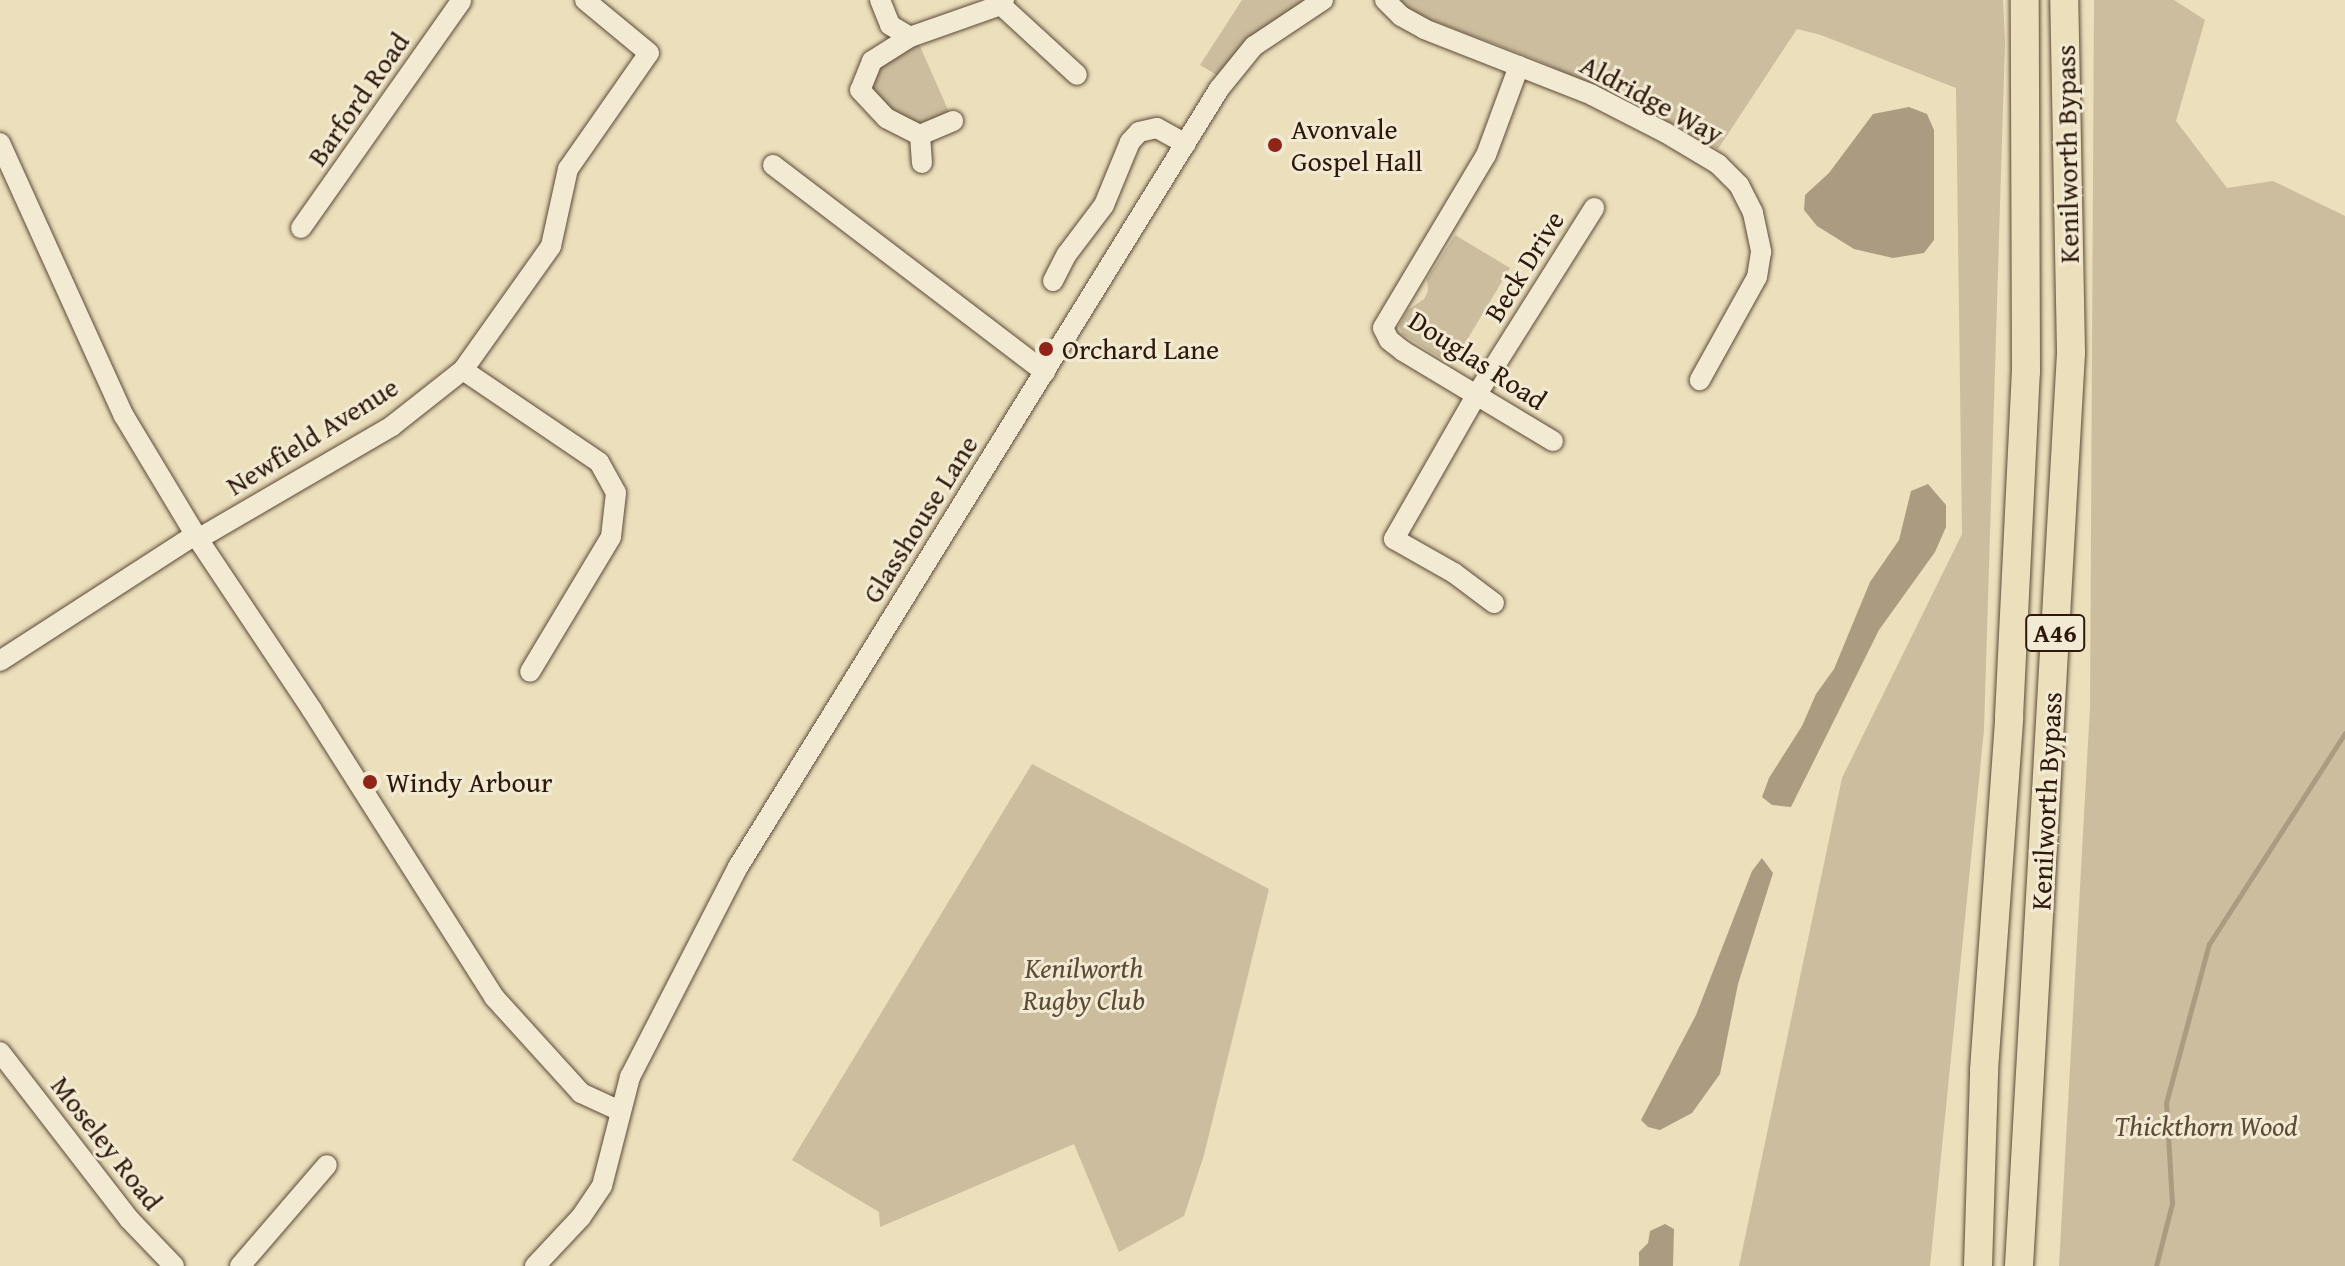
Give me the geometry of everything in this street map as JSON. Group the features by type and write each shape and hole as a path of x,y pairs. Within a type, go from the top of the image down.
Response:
{"highway":[{"name":"Kenilworth Bypass","path":"1978,1266 1984,1070 2009,717 2026,372 2025,0"},
{"name":"Kenilworth Bypass","path":"2019,1266 2071,352 2064,0"},
{"path":"1969,1266 1981,1185"}],"street":[{"name":"Barford Road","path":"301,228 461,0"},
{"name":"Newfield Avenue","path":"0,661 197,537 392,426 463,370 551,246 568,169 649,53 585,0"},
{"path":"880,0 890,25 910,37"},
{"name":"Glasshouse Lane","path":"535,1266 581,1217 602,1186 630,1077 738,867 1219,89 1254,46 1323,0"},
{"name":"Aldridge Way","path":"1385,0 1401,16 1424,29 1592,95 1666,133 1718,164 1739,185 1753,213 1761,252 1757,277 1700,380"},
{"path":"953,121 920,135 886,118 860,90 872,61 910,37 1002,2 1077,75"},
{"name":"Douglas Road","path":"1519,66 1486,155 1383,328 1393,344 1553,441"},
{"path":"1053,281 1067,254 1104,205 1130,142 1139,132 1157,128 1186,144"},
{"path":"920,135 922,163"},
{"path":"0,143 124,416 197,537 312,710 494,997 581,1093 620,1111"},
{"path":"773,165 1045,372"},
{"name":"Beck Drive","path":"1494,603 1454,573 1394,539 1477,394 1594,208"},
{"path":"463,370 599,462 616,493 611,537 530,672"},
{"name":"Moseley Road","path":"0,1052 129,1219 174,1266"},
{"path":"240,1266 327,1165"}],"green space":[{"path":"1242,0 1323,0 1225,80 1200,65"},
{"path":"1399,0 2003,0 2005,42 1984,730 1930,1266 1739,1266 1842,778 1962,534 1956,88 1821,35 1797,29 1718,149 1633,103 1537,60 1415,14"},
{"name":"Thickthorn Wood","path":"2094,0 2174,0 2205,20 2176,121 2227,188 2273,181 2345,216 2345,1266 2059,1266 2090,707"},
{"path":"915,35 953,121 920,135 860,90 872,61"},
{"path":"1455,235 1510,268 1452,365 1402,334 1399,326 1408,310 1424,299 1428,291 1427,279"},
{"name":"Kenilworth Rugby Club","path":"1032,764 1269,889 1204,1155 1184,1216 1119,1252 1074,1144 880,1227 879,1212 792,1160"}],"shaded area":[{"path":"1909,107 1927,114 1934,130 1934,240 1924,253 1893,258 1854,249 1817,226 1804,210 1805,195 1829,173 1873,114"},
{"path":"1928,484 1946,505 1946,527 1935,552 1879,630 1791,807 1772,805 1762,797 1769,778 1802,726 1816,694 1834,669 1870,582 1899,540 1911,491"},
{"path":"1762,858 1773,873 1738,984 1720,1074 1692,1113 1660,1130 1648,1127 1641,1120 1696,1015 1752,871"},
{"path":"1665,1224 1674,1229 1673,1266 1639,1266 1639,1252 1648,1243 1650,1231"}],"waterway":[{"path":"2156,1266 2172,1203 2166,1103 2209,944 2345,733"}],"place":[{"name":"Avonvale Gospel Hall","path":"1275,145"},
{"name":"Orchard Lane","path":"1046,349"},
{"name":"Windy Arbour","path":"370,782"}]}
